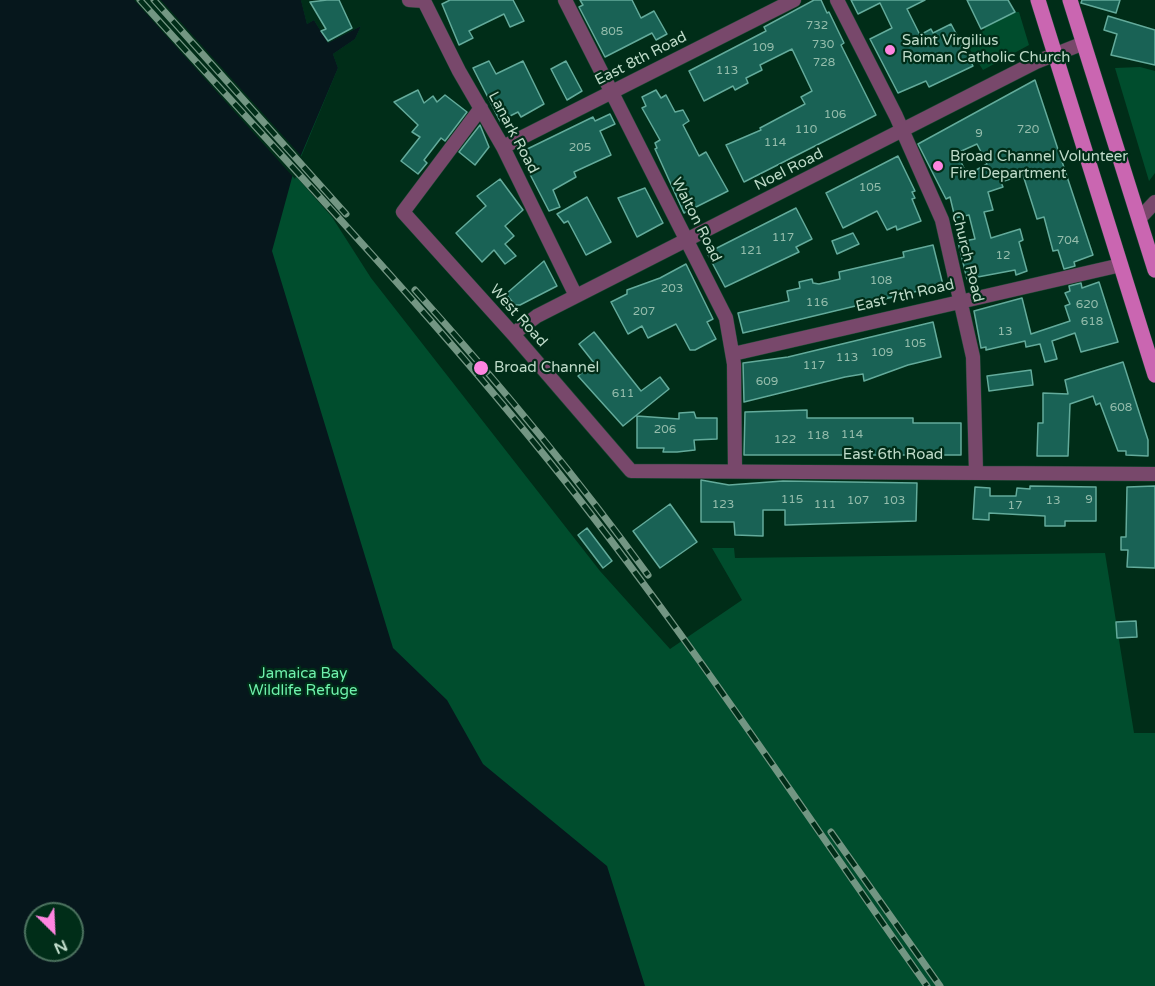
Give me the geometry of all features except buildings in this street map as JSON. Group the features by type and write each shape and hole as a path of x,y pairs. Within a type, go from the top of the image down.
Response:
{"main road":[{"path":"1038,0 1155,375"},
{"path":"1070,0 1155,270"}],"street":[{"name":"Lanark Road","path":"409,0 425,0 459,71 503,147 576,296"},
{"name":"Walton Road","path":"565,0 723,310 733,354 735,471"},
{"name":"East 8th Road","path":"503,147 794,0"},
{"name":"Church Road","path":"837,0 902,130 942,220 974,369 976,472"},
{"name":"Noel Road","path":"513,334 531,320 576,296 902,130 1055,54 1084,44"},
{"name":"West Road","path":"481,108 403,212 513,334 630,471"},
{"path":"1139,219 1155,202"},
{"name":"East 7th Road","path":"733,354 1121,265"},
{"name":"East 6th Road","path":"630,471 1155,474"}],"green space":[{"name":"Jamaica Bay Wildlife Refuge","path":"0,0 301,0 307,24 314,20 328,43 361,26 355,39 333,54 338,68 294,174 332,217 371,278 600,571 670,649 742,600 712,548 734,548 735,558 1105,553 1134,733 1155,733 1155,986 0,986"},
{"path":"1019,12 1029,45 983,70 965,42 985,30 984,28"},
{"path":"1140,67 1155,71 1155,173 1149,181 1115,68"}],"shaded area":[{"path":"0,0 301,0 307,24 314,20 328,43 361,26 355,39 333,54 338,68 293,174 272,251 393,648 447,700 483,764 607,866 645,986 0,986"}],"pier":[{"path":"134,0 161,0 303,158 295,179"}],"railway":[{"path":"140,0 410,297 463,357 565,481 659,604 927,986"},
{"path":"154,0 346,214"},
{"path":"415,290 535,430 648,575"},
{"path":"831,832 940,986"}],"place":[{"name":"Saint Virgilius Roman Catholic Church","path":"890,50"},
{"name":"Broad Channel Volunteer Fire Department","path":"938,166"},
{"name":"Broad Channel","path":"481,368"}]}
